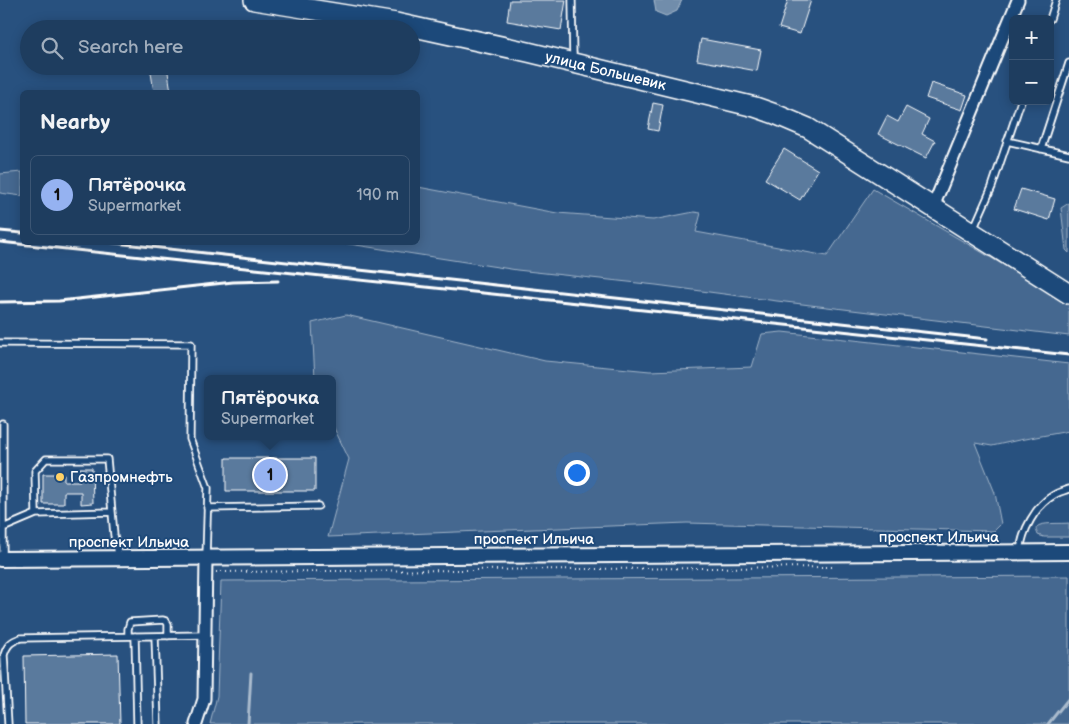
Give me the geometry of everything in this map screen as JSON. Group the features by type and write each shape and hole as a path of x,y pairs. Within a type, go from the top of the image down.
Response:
{"main road":[{"name":"улица Большевик","path":"254,0 377,20"},
{"name":"улица Большевик","path":"420,28 573,62 755,107 776,114 808,128 1069,294"}],"street":[{"path":"933,207 1018,0"},
{"name":"проспект Ильича","path":"2,559 1069,552"},
{"path":"196,724 204,699 206,558"}],"lane":[{"path":"572,0 573,62"},
{"path":"1051,15 1056,0"},
{"path":"1041,149 1069,63"},
{"path":"972,232 992,187 1020,105"},
{"path":"1008,141 1069,155"},
{"path":"0,343 190,344 190,439 208,488 206,558"},
{"path":"2,559 3,424"},
{"path":"36,514 35,471 46,459 107,458 114,534 119,558"},
{"path":"1020,552 1023,536 1037,510 1056,493 1069,489"},
{"path":"207,508 318,506"},
{"path":"3,528 36,514 112,512"},
{"path":"137,724 131,636 128,629 130,622 166,621 168,624 168,636"},
{"path":"155,636 158,724"},
{"path":"8,724 4,655 6,647 13,640 21,638 205,636"}],"path":[{"path":"206,573 831,567"}],"shaded area":[{"path":"654,0 682,0 677,11 666,16 656,12"},
{"path":"20,172 20,196 0,193 0,174"},
{"path":"420,187 557,213 653,220 694,212 701,213 696,232 827,256 873,189 1069,304 1069,336 656,285 517,270 356,245 420,245"},
{"path":"1069,203 1069,253 1066,250 1061,208"},
{"path":"346,315 545,361 650,371 752,367 762,334 782,332 1069,364 1069,431 992,446 975,443 995,493 1001,524 994,531 687,523 328,537 349,459 336,432 336,375 315,375 312,323"},
{"path":"1069,523 1069,537 1044,537 1038,535 1036,531 1037,527 1042,524"},
{"path":"1069,576 1069,724 210,724 217,696 221,581"}],"building":[{"path":"510,0 566,0 561,30 507,21"},
{"path":"788,0 811,0 800,34 779,28"},
{"path":"701,39 761,50 757,71 697,60"},
{"path":"151,75 168,75 171,90 154,90"},
{"path":"931,83 967,95 962,110 926,98"},
{"path":"653,103 663,105 658,131 648,129"},
{"path":"906,107 929,119 922,134 935,141 926,158 878,134 887,116 898,122"},
{"path":"784,149 818,170 800,200 765,179"},
{"path":"1021,189 1055,199 1049,220 1014,209"},
{"path":"226,458 315,458 315,491 226,491"},
{"path":"80,468 92,468 93,503 81,504 81,492 64,492 64,504 43,504 43,474 64,474 64,481 80,481"},
{"path":"118,654 120,724 25,724 24,656"}],"waterway":[{"path":"248,724 251,673"},
{"path":"1048,724 1069,698"}],"railway":[{"path":"0,231 20,233"},
{"path":"0,242 20,244"},
{"path":"28,245 1069,355"},
{"path":"133,245 987,339"},
{"path":"0,302 59,301 233,282 278,281"}],"place":[{"name":"Пятёрочка","path":"270,475"},
{"name":"Газпромнефть","path":"60,477"}]}
